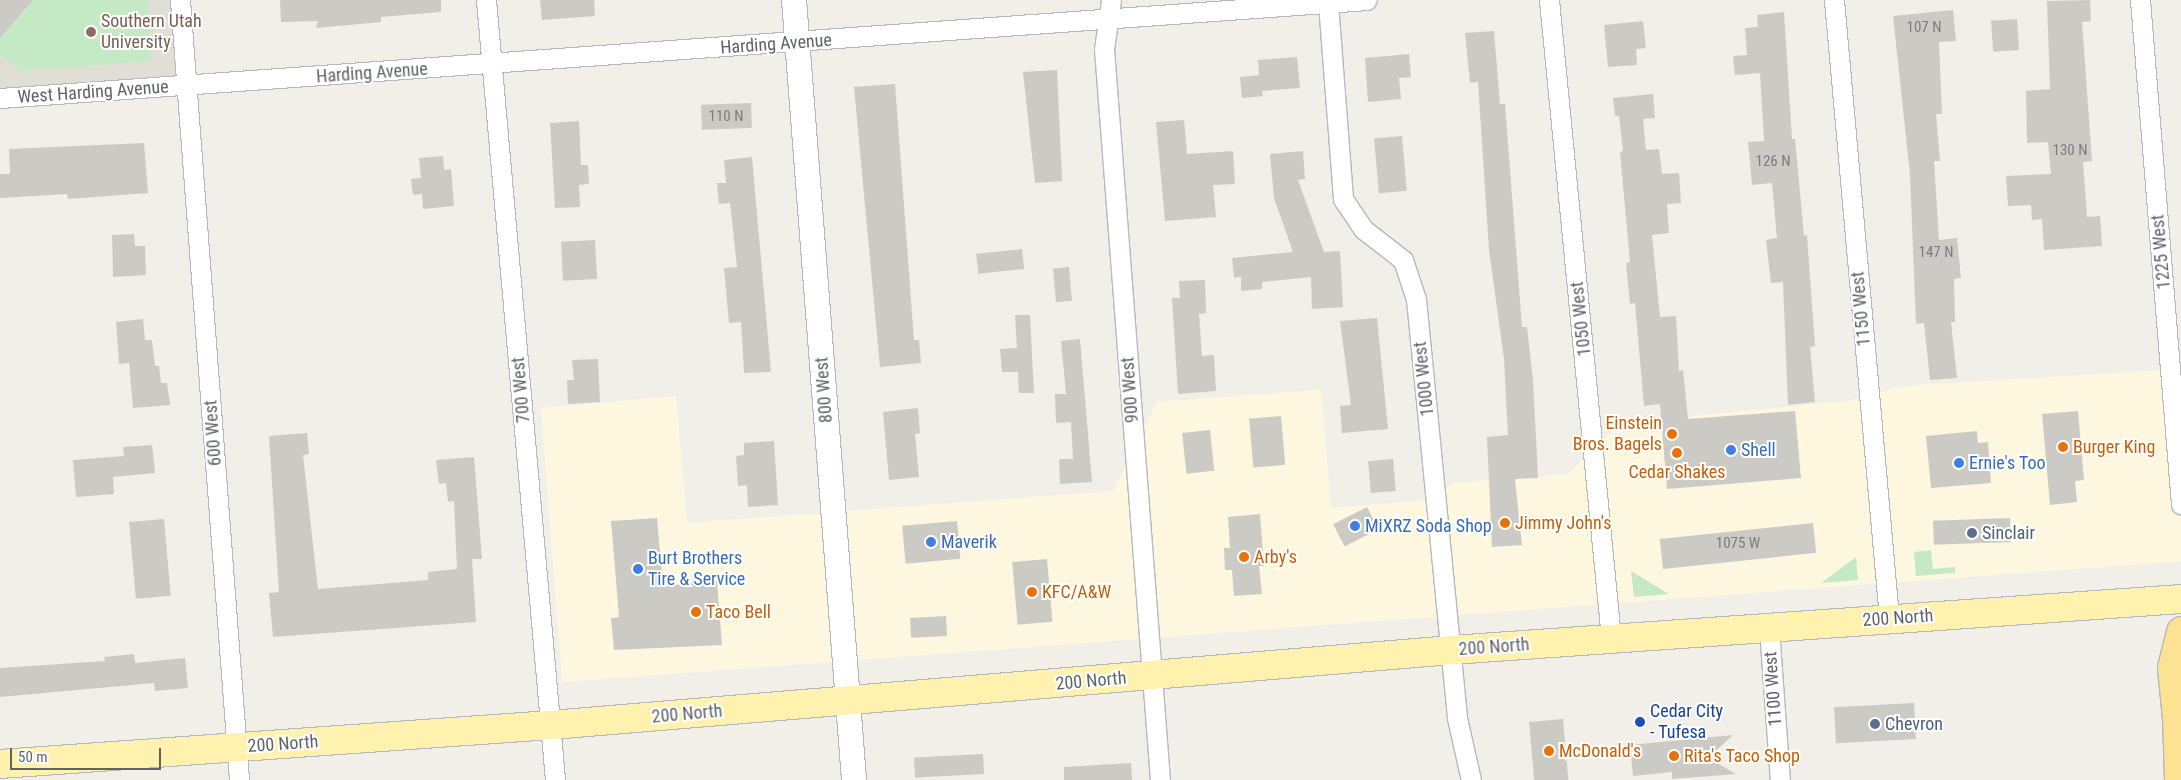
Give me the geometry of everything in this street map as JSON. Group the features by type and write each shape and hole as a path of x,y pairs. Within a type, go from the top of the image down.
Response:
{"highway":[{"path":"2178,780 2178,718 2172,668 2181,630"}],"main road":[{"name":"200 North","path":"0,764 551,725 1452,650 2181,599"}],"street":[{"name":"600 West","path":"180,0 239,780"},
{"name":"700 West","path":"486,0 555,780"},
{"name":"800 West","path":"794,0 854,780"},
{"name":"900 West","path":"1111,0 1104,49 1160,780"},
{"name":"Harding Avenue","path":"186,86 1366,0"},
{"name":"1050 West","path":"1549,0 1611,638"},
{"name":"1150 West","path":"1834,0 1890,618"},
{"name":"1225 West","path":"2140,0 2181,504"},
{"name":"1000 West","path":"1328,3 1343,199 1363,229 1403,260 1416,299 1452,650 1456,718 1471,780"},
{"name":"West Harding Avenue","path":"0,98 186,86"},
{"name":"1100 West","path":"1769,628 1780,780"}],"shaded area":[{"name":"Southern Utah University","path":"0,0 180,0 186,86 0,98"},
{"path":"2181,369 2181,561 562,682 541,408 676,396 687,523 1114,491 1157,402 1321,390 1331,508 1419,501 1455,483 1568,474 1621,423 1848,401 1904,386"}],"green space":[{"path":"33,0 147,0 152,61 20,71 0,54 0,30 5,33"},
{"path":"1931,550 1933,569 1955,567 1955,573 1916,576 1914,552"},
{"path":"1856,557 1858,580 1821,583"},
{"path":"1631,571 1669,594 1634,597"}],"building":[{"path":"0,0 33,0 0,38"},
{"path":"280,0 441,0 441,12 381,17 381,22 316,28 318,21 281,22"},
{"path":"540,0 594,0 595,16 542,20"},
{"path":"2090,0 2091,21 2082,22 2092,161 2083,162 2087,217 2100,216 2102,246 2044,250 2042,219 2032,220 2031,205 2008,206 2006,176 2051,174 2048,142 2027,143 2026,91 2050,89 2047,1"},
{"path":"1953,10 1956,41 1939,42 1942,114 1936,114 1940,161 1934,161 1939,240 1957,238 1961,278 1954,279 1955,322 1951,322 1957,378 1930,380 1924,323 1916,324 1910,174 1893,16"},
{"path":"1784,12 1792,139 1795,139 1804,236 1807,235 1815,346 1810,347 1815,402 1788,405 1783,282 1771,283 1766,240 1777,238 1772,183 1752,185 1748,142 1764,141 1760,73 1735,75 1733,56 1747,55 1745,28 1758,27 1757,15"},
{"path":"2017,19 2019,50 1993,52 1991,21"},
{"path":"1643,21 1646,48 1636,49 1637,65 1608,67 1604,25"},
{"path":"1494,31 1500,104 1505,104 1522,327 1527,327 1533,380 1538,478 1515,479 1522,545 1492,547 1487,437 1508,435 1504,359 1489,250 1478,82 1470,83 1465,33"},
{"path":"1409,54 1411,77 1399,78 1401,99 1368,102 1365,58"},
{"path":"1297,57 1300,88 1262,91 1263,96 1242,98 1240,77 1259,75 1258,60"},
{"path":"1057,70 1062,181 1035,183 1023,72"},
{"path":"895,84 914,340 919,340 921,363 880,367 854,87"},
{"path":"1653,94 1655,118 1643,119 1646,150 1659,149 1662,174 1679,173 1681,203 1667,204 1669,233 1652,235 1660,317 1676,316 1679,371 1683,370 1688,419 1795,411 1801,478 1667,489 1660,404 1644,406 1635,303 1630,304 1626,263 1630,262 1620,152 1623,151 1619,116 1615,116 1613,98"},
{"path":"751,103 752,128 702,130 701,105"},
{"path":"1184,120 1187,154 1233,151 1235,184 1213,185 1216,217 1165,221 1156,122"},
{"path":"579,121 581,165 588,165 589,184 579,185 580,207 555,208 550,123"},
{"path":"1402,136 1407,191 1379,193 1374,138"},
{"path":"144,143 148,193 68,199 67,194 0,198 0,174 10,174 9,149"},
{"path":"1303,151 1305,179 1298,180 1324,252 1340,251 1343,307 1312,309 1311,277 1262,282 1262,289 1241,291 1241,277 1234,278 1232,258 1293,252 1274,198 1270,154"},
{"path":"443,156 444,170 451,169 454,206 423,209 422,194 413,195 411,179 421,178 419,158"},
{"path":"752,157 771,372 744,373 741,322 729,323 724,268 737,267 730,203 719,204 717,183 726,183 724,160"},
{"path":"134,234 135,246 145,246 146,275 113,277 112,235"},
{"path":"595,240 597,279 563,281 561,242"},
{"path":"1022,249 1024,269 978,274 976,254"},
{"path":"1069,267 1072,301 1056,302 1053,268"},
{"path":"1205,280 1206,313 1199,314 1202,356 1214,355 1216,391 1178,394 1172,298 1180,298 1179,281"},
{"path":"1015,315 1030,315 1034,393 1019,393 1018,372 1002,372 1000,349 1017,348"},
{"path":"1377,318 1388,429 1342,433 1340,406 1351,405 1340,321"},
{"path":"143,319 145,340 152,340 155,366 159,366 161,383 167,383 170,405 133,408 129,363 119,364 116,322"},
{"path":"1080,339 1092,482 1060,484 1059,459 1073,459 1071,422 1056,423 1055,394 1066,394 1061,341"},
{"path":"598,359 600,402 568,404 567,380 574,380 572,360"},
{"path":"918,408 920,433 915,434 919,477 889,480 883,412"},
{"name":"Burger King","path":"2078,411 2084,480 2075,481 2077,502 2050,505 2042,414"},
{"path":"1281,416 1285,465 1253,468 1249,419"},
{"path":"1210,430 1214,471 1186,474 1182,433"},
{"name":"Ernie's Too","path":"1977,431 1978,443 1988,442 1991,483 1931,488 1926,436"},
{"path":"307,433 309,454 303,455 318,589 428,580 428,572 457,569 454,501 448,502 446,483 439,484 436,460 474,457 482,559 472,559 476,622 273,637 269,593 279,592 269,436"},
{"path":"774,441 778,505 748,507 747,485 738,486 736,456 744,455 744,443"},
{"path":"152,445 155,473 113,477 114,494 76,497 73,460 124,456 123,447"},
{"path":"1393,459 1396,491 1371,493 1368,461"},
{"name":"MiXRZ Soda Shop","path":"1367,507 1378,529 1344,547 1333,524"},
{"name":"Arby's","path":"1260,514 1264,566 1259,566 1262,594 1234,596 1232,570 1225,570 1224,548 1230,548 1228,517"},
{"name":"Burt Brothers Tire & Service","path":"657,518 663,586 717,581 722,645 614,650 611,618 619,617 611,521"},
{"name":"Sinclair","path":"2010,518 2011,542 1934,545 1933,521"},
{"path":"164,519 171,596 136,599 129,522"},
{"name":"Maverik","path":"957,521 960,559 906,564 902,526"},
{"path":"1813,523 1816,553 1663,569 1660,539"},
{"name":"KFC/A&W","path":"1047,559 1052,622 1018,625 1012,562"},
{"path":"946,616 947,636 911,638 910,618"},
{"path":"134,654 135,663 185,658 188,688 155,691 154,683 0,697 0,668 105,661 104,657"},
{"name":"Chevron","path":"1914,703 1916,739 1836,743 1834,707"},
{"name":"McDonald's","path":"1563,719 1568,780 1534,780 1529,722"},
{"name":"Rita's Taco Shop","path":"1733,735 1708,758 1736,774 1672,779 1672,772 1633,776 1630,745"},
{"path":"983,754 984,774 915,778 914,758"},
{"path":"1131,763 1132,780 1064,780 1064,767"}],"place":[{"name":"Southern Utah University","path":"91,32"},
{"name":"Einstein Bros. Bagels","path":"1672,434"},
{"name":"Burger King","path":"2063,447"},
{"name":"Shell","path":"1731,450"},
{"name":"Cedar Shakes","path":"1677,453"},
{"name":"Ernie's Too","path":"1959,463"},
{"name":"Jimmy John's","path":"1505,523"},
{"name":"MiXRZ Soda Shop","path":"1355,526"},
{"name":"Sinclair","path":"1972,533"},
{"name":"Maverik","path":"931,542"},
{"name":"Arby's","path":"1244,557"},
{"name":"Burt Brothers Tire & Service","path":"638,569"},
{"name":"KFC/A&W","path":"1032,592"},
{"name":"Taco Bell","path":"696,612"},
{"name":"Cedar City - Tufesa","path":"1640,722"},
{"name":"Chevron","path":"1875,724"},
{"name":"McDonald's","path":"1549,751"},
{"name":"Rita's Taco Shop","path":"1674,756"}]}
